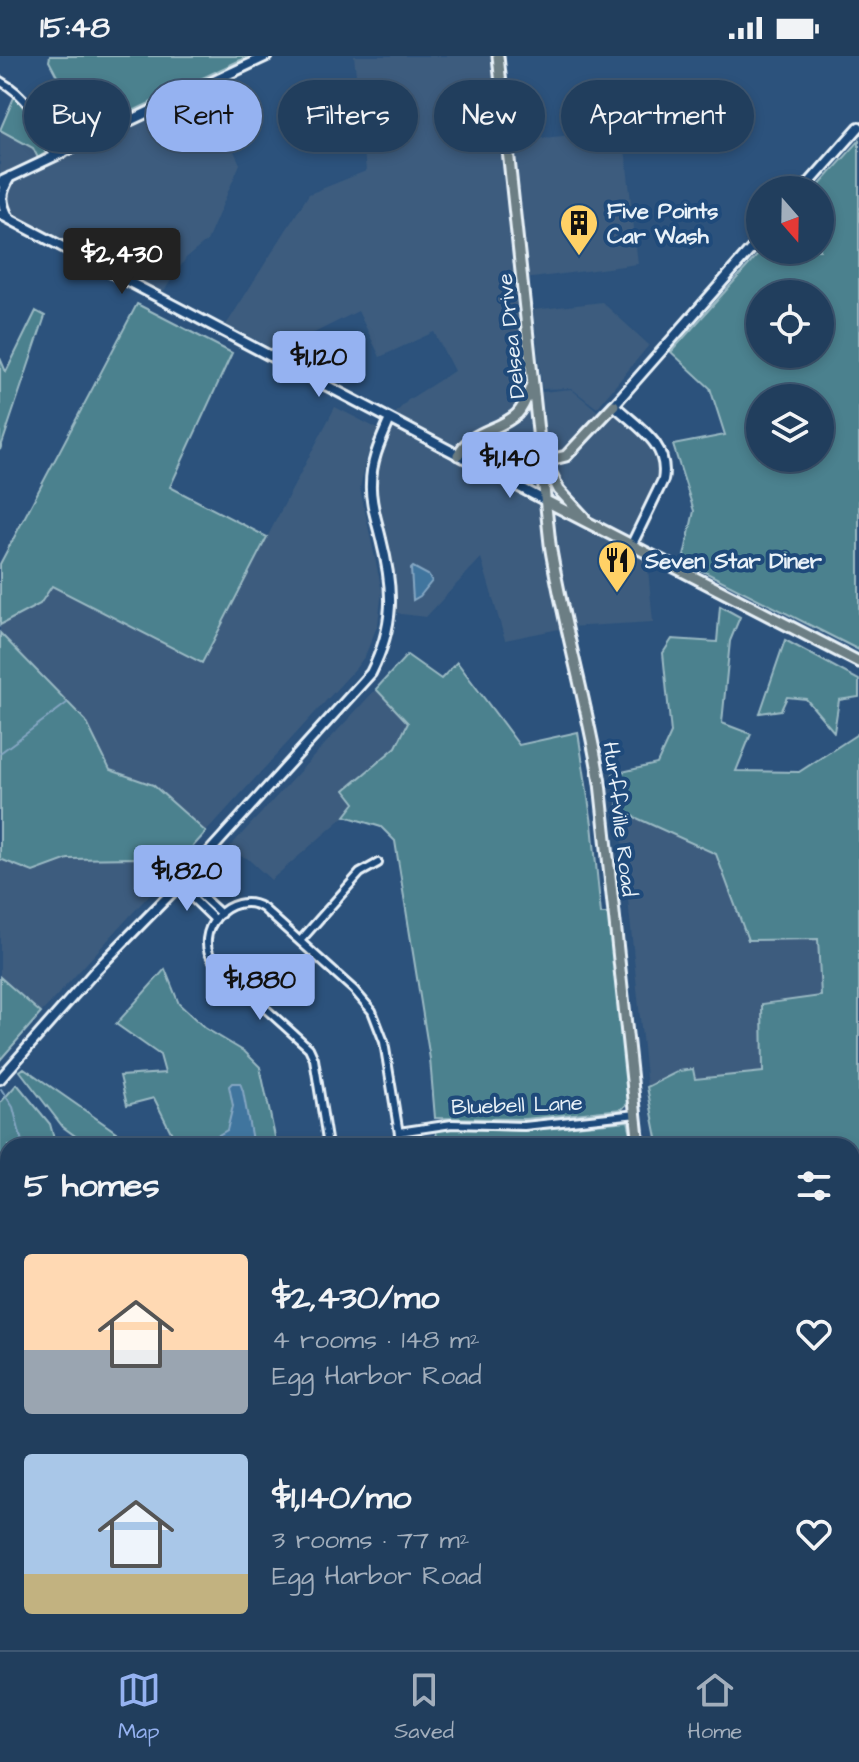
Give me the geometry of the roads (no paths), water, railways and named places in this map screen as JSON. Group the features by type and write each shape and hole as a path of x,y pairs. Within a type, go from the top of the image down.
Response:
{"main road":[{"path":"0,182 267,56"},
{"name":"Delsea Drive","path":"498,56 546,501"},
{"path":"815,176 859,127"},
{"path":"10,219 0,199 11,177"},
{"path":"0,214 859,662"},
{"path":"540,449 554,459 566,456 746,255"},
{"path":"458,455 470,439 515,416 533,381"},
{"path":"614,405 655,443 663,455 665,469 663,480 632,544"},
{"path":"0,1079 95,971 364,684 387,634 392,591 370,489 376,450 390,419"},
{"path":"540,449 559,490 590,522"},
{"name":"Hurffville Road","path":"546,501 557,590 593,735 600,783 638,1138"}],"street":[{"path":"0,81 28,102 54,156"},
{"path":"300,941 360,873 378,863"},
{"path":"181,882 218,917"},
{"path":"327,1138 312,1051 211,958 206,936 218,917 234,904 252,903 263,908 358,994 375,1017 384,1042 400,1138"},
{"name":"Bluebell Lane","path":"399,1132 452,1124 527,1126 637,1114"}],"waterway":[{"path":"0,753 67,703"},
{"path":"1,1089 13,1107 21,1138"}],"place":[{"name":"Five Points Car Wash","path":"579,257"},
{"name":"Seven Star Diner","path":"617,594"}]}
